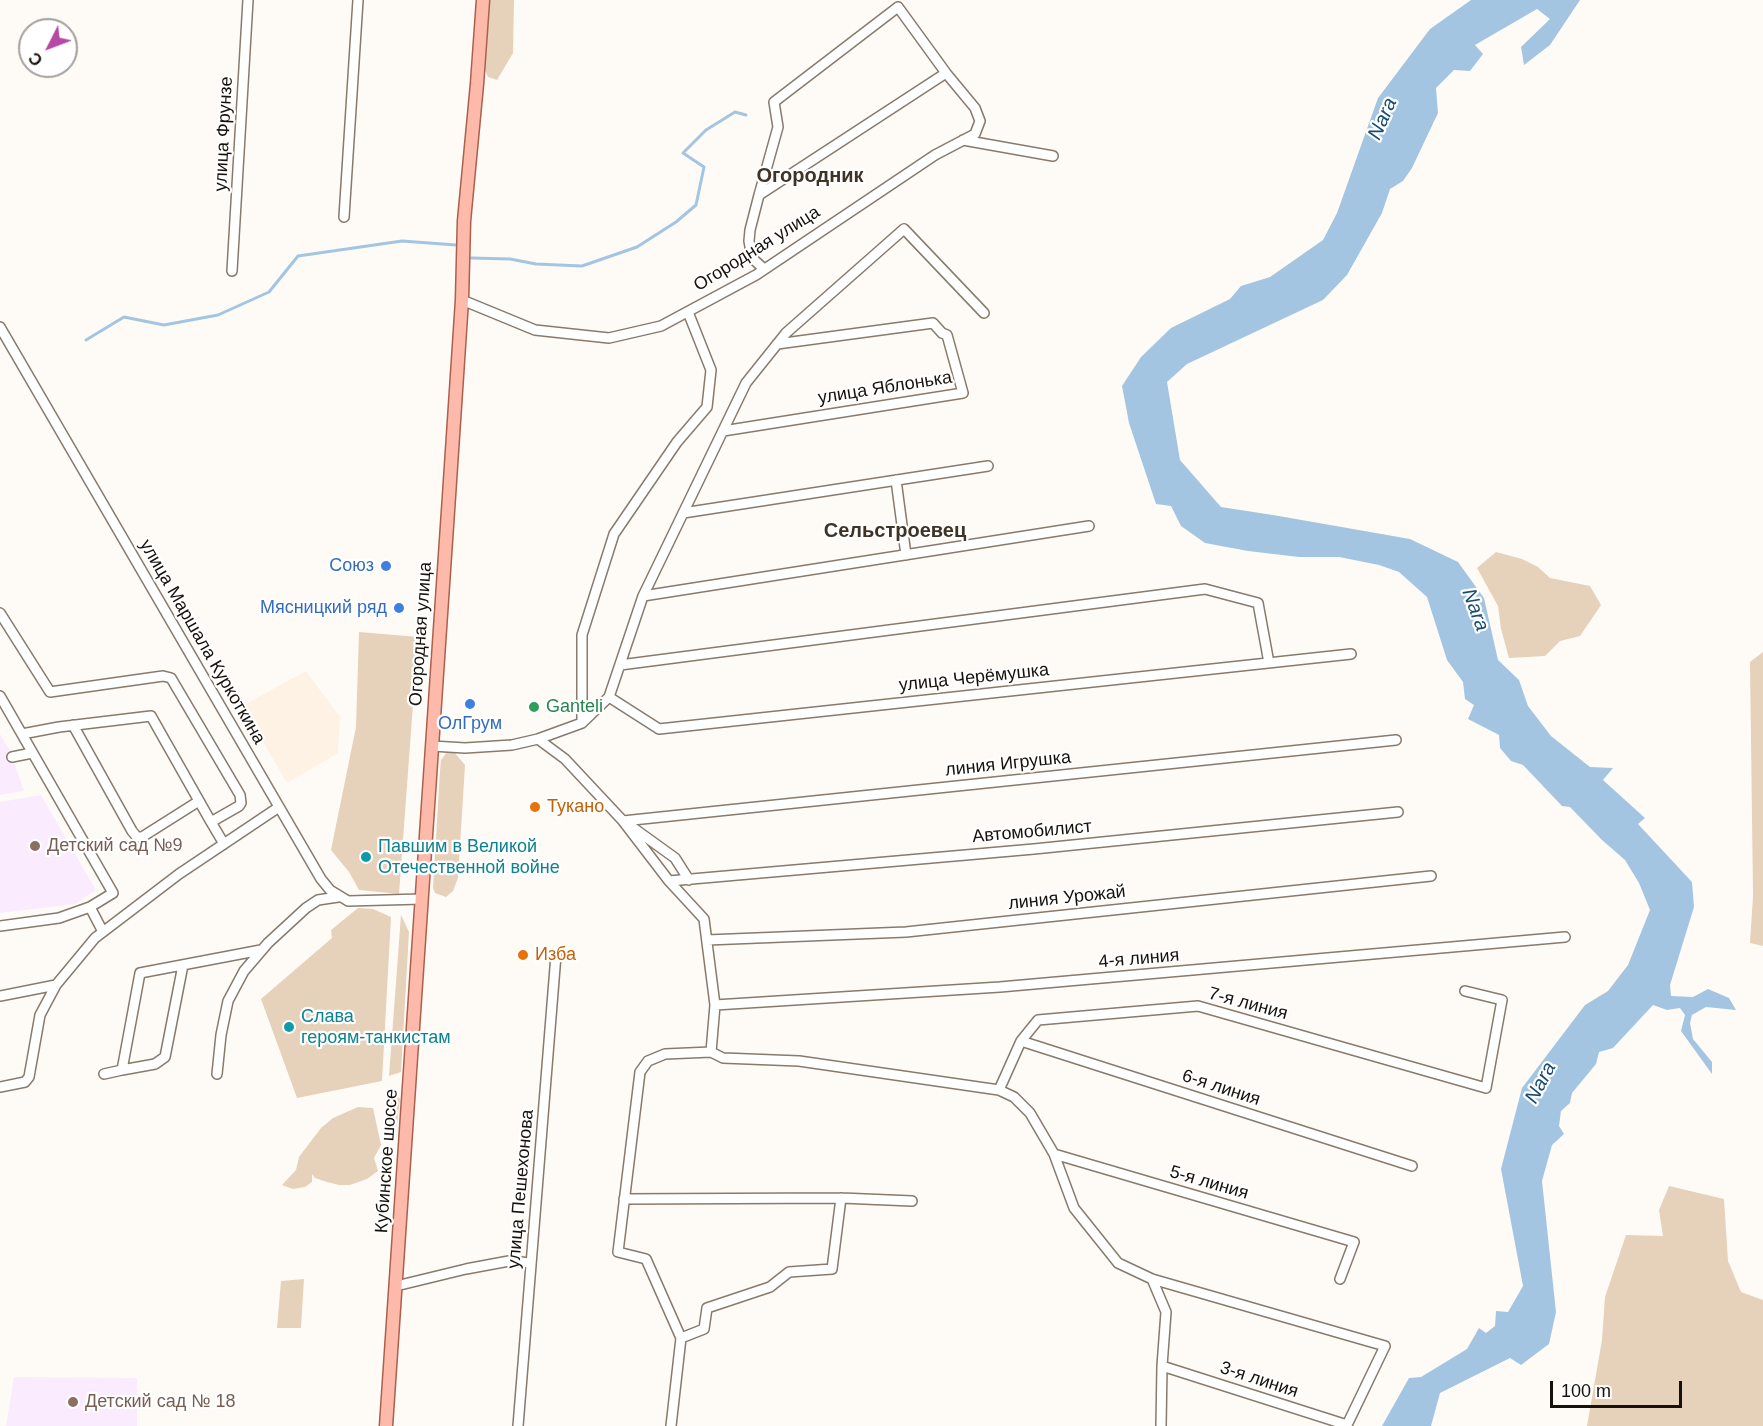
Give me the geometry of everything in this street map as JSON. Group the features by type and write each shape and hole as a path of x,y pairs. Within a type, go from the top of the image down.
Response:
{"main road":[{"name":"Огородная улица","path":"422,899 462,300 464,221 483,0"},
{"name":"Кубинское шоссе","path":"387,1426 422,899"}],"street":[{"name":"улица Фрунзе","path":"232,271 249,0"},
{"path":"344,217 358,0"},
{"name":"Огородная улица","path":"462,300 535,330 609,338 661,326 764,269 934,154 975,134 980,121 975,108 946,73 898,7 774,102 778,127 759,195"},
{"path":"764,269 752,258 749,242 759,195 946,73"},
{"path":"963,140 1053,156"},
{"path":"432,746 465,748 512,745 538,739 582,723 609,698 643,596 746,383 786,333 904,229 984,313"},
{"path":"582,723 582,635 614,534 677,442 707,407 711,370 688,312"},
{"name":"улица Яблонька","path":"723,430 963,393 947,335 933,323 777,344"},
{"name":"улица Маршала Куркоткина","path":"0,327 321,879 338,897"},
{"path":"683,513 988,466"},
{"path":"896,480 906,555"},
{"path":"643,596 1089,526"},
{"path":"620,665 1205,589 1258,603 1269,663"},
{"path":"0,613 50,692 163,676 171,678 240,795 239,806 211,822"},
{"name":"улица Черёмушка","path":"609,698 659,729 1351,654"},
{"path":"0,696 113,893 90,907 59,918 0,926"},
{"path":"22,734 73,725 151,716 224,844"},
{"path":"73,725 137,837 142,837 199,801"},
{"path":"538,739 566,759 623,821 669,881 704,919 715,1005 711,1052"},
{"name":"линия Игрушка","path":"623,821 1396,740"},
{"path":"12,757 32,753"},
{"path":"0,1087 25,1082 29,1077 40,1015 56,985 95,938 171,880 279,807"},
{"name":"Автомобилист","path":"669,881 1034,849 1398,812"},
{"path":"623,821 675,858 689,880"},
{"name":"линия Урожай","path":"707,940 906,932 1431,876"},
{"path":"217,1074 221,1035 228,1001 244,971 261,950 306,908 318,900 338,897 348,901 422,899"},
{"path":"90,907 103,932"},
{"name":"4-я линия","path":"715,1005 1000,987 1565,937"},
{"path":"122,1070 140,973 261,950"},
{"name":"улица Пешехонова","path":"518,1426 556,955"},
{"path":"104,1074 155,1064 165,1057 183,965"},
{"path":"0,996 56,985"},
{"name":"7-я линия","path":"999,1090 1021,1041 1038,1020 1198,1006 1486,1088 1502,1000 1465,991"},
{"name":"6-я линия","path":"1021,1041 1412,1166"},
{"path":"671,1426 681,1338 646,1259 618,1252 640,1072 648,1062 665,1054 711,1052 723,1058 799,1061 999,1090 1014,1097 1030,1113 1054,1154 1074,1208 1118,1263 1152,1279 1385,1346 1347,1425"},
{"name":"5-я линия","path":"1054,1154 1354,1242 1340,1279"},
{"path":"624,1199 841,1198 912,1201"},
{"path":"681,1338 704,1329 707,1308 770,1287 789,1272 832,1269 841,1198"},
{"path":"396,1286 509,1261 531,1263"},
{"path":"1152,1279 1166,1312 1161,1426"},
{"name":"3-я линия","path":"1162,1366 1347,1425"}],"shaded area":[{"path":"490,0 514,0 513,53 497,80 488,77 484,68"},
{"path":"1496,552 1522,559 1538,567 1550,578 1590,586 1601,605 1580,636 1560,641 1545,656 1509,658 1501,629 1498,606 1477,568"},
{"path":"359,632 418,637 399,894 359,890 349,872 331,850 356,727"},
{"path":"1763,652 1763,946 1750,943 1753,896 1750,662"},
{"path":"306,671 340,717 338,753 287,783 242,706"},
{"path":"0,734 10,751 24,791 0,795"},
{"path":"447,752 454,752 465,765 458,878 453,891 446,897 435,893 433,888 441,760"},
{"name":"Детский сад №9","path":"41,795 96,890 75,904 0,913 0,802"},
{"path":"358,908 373,909 391,917 382,1081 297,1098 261,999 332,938 331,930"},
{"path":"401,915 409,932 401,1072 389,1076"},
{"path":"387,1094 396,1095 400,1099 397,1125 395,1129 385,1134"},
{"path":"358,1107 373,1108 381,1145 374,1158 378,1171 367,1179 350,1185 327,1182 315,1178 312,1174 312,1182 305,1187 293,1189 282,1185 296,1170 299,1157 321,1128 333,1118"},
{"path":"1669,1186 1724,1199 1728,1261 1741,1292 1763,1300 1763,1426 1587,1426 1602,1340 1605,1297 1626,1235 1663,1236 1659,1210"},
{"path":"304,1279 301,1328 277,1328 281,1281"},
{"name":"Детский сад № 18","path":"14,1377 137,1378 137,1426 6,1426"}],"water":[{"name":"Nara","path":"1471,0 1580,0 1550,45 1524,65 1521,47 1550,19 1537,9 1475,45 1483,54 1470,71 1454,70 1436,88 1438,113 1412,168 1403,181 1390,189 1382,213 1347,275 1323,300 1187,364 1167,382 1180,460 1221,507 1410,539 1458,562 1484,598 1498,660 1519,680 1528,706 1551,736 1590,767 1613,768 1603,780 1645,818 1638,824 1692,882 1694,907 1670,985 1671,996 1693,997 1708,989 1729,998 1736,1010 1706,1007 1692,1015 1690,1023 1693,1039 1712,1062 1712,1074 1681,1031 1685,1015 1680,1008 1667,1010 1653,1005 1613,1048 1599,1052 1596,1064 1572,1093 1570,1103 1561,1111 1559,1126 1564,1134 1552,1145 1542,1181 1556,1312 1549,1344 1521,1365 1510,1358 1440,1393 1431,1426 1382,1426 1409,1378 1421,1377 1467,1349 1479,1328 1486,1333 1495,1326 1496,1311 1508,1312 1523,1286 1501,1169 1522,1088 1585,1005 1608,991 1628,965 1650,910 1639,883 1625,860 1570,807 1562,806 1523,765 1511,761 1500,748 1499,735 1468,719 1474,705 1465,699 1463,682 1447,660 1427,597 1399,572 1379,565 1339,557 1299,557 1205,543 1181,526 1171,506 1156,504 1129,423 1122,386 1141,357 1171,328 1230,299 1241,286 1270,277 1323,240 1337,213 1378,98 1430,29"}],"waterway":[{"path":"471,258 510,259 536,264 582,266 637,247 676,222 696,205 704,167 683,153 706,130 735,112 746,115"},
{"path":"86,340 124,317 164,325 218,315 269,292 298,256 402,241 456,245"}],"place":[{"name":"Союз","path":"386,566"},
{"name":"Мясницкий ряд","path":"399,608"},
{"name":"ОлГрум","path":"470,704"},
{"name":"Ganteli","path":"534,707"},
{"name":"Тукано","path":"535,807"},
{"name":"Детский сад №9","path":"35,846"},
{"name":"Павшим в Великой Отечественной войне","path":"366,857"},
{"name":"Изба","path":"523,955"},
{"name":"Слава героям-танкистам","path":"289,1027"},
{"name":"Детский сад № 18","path":"73,1402"}],"district":[{"name":"Огородник","path":"810,176"},
{"name":"Сельстроевец","path":"895,531"}]}
